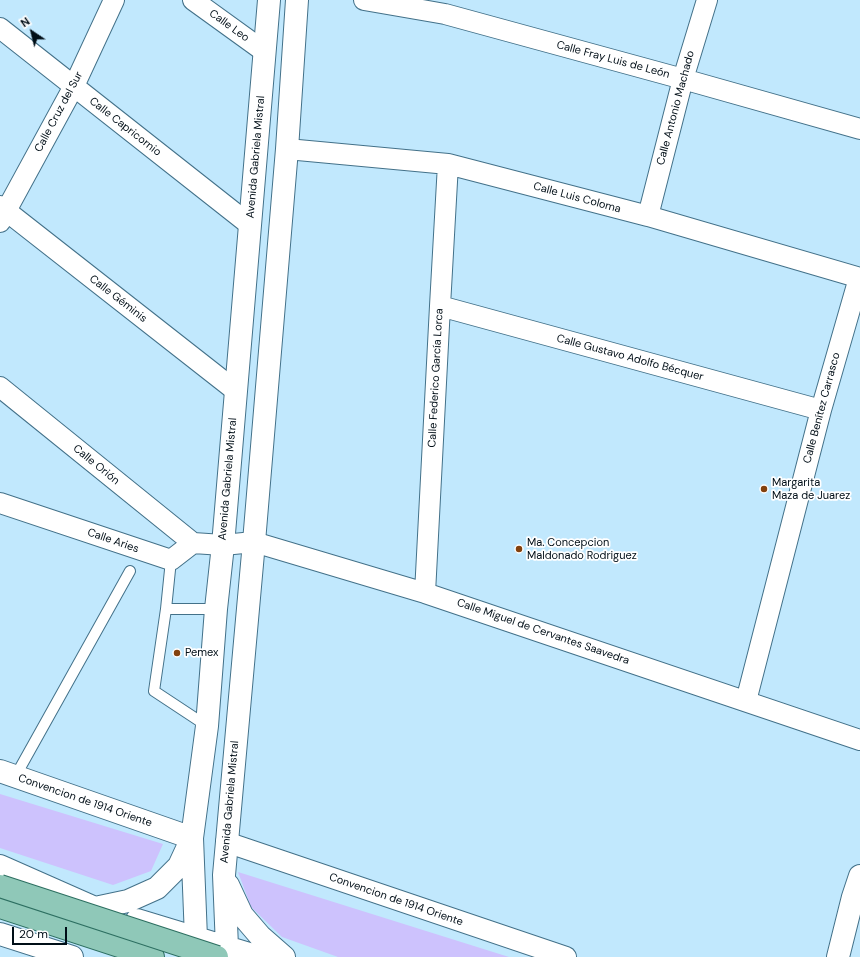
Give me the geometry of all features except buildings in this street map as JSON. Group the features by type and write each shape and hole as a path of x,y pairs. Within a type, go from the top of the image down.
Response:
{"main road":[{"name":"Avenida Gabriela Mistral","path":"200,947 192,838 207,726 269,0"},
{"name":"Avenida Gabriela Mistral","path":"225,954 224,875 226,842 254,542 287,149 297,0"},
{"name":"Convencion de 1914 Oriente","path":"8,774 192,838"},
{"path":"95,908 128,901 157,888 179,866 192,838"},
{"path":"0,866 95,908 200,947 225,954 259,957"},
{"path":"224,875 242,915 260,936 284,957"},
{"path":"838,957 857,898 860,876"},
{"path":"0,886 225,954"},
{"path":"0,907 153,957"},
{"path":"0,934 72,957"}],"street":[{"name":"Calle Cruz del Sur","path":"2,213 74,86 114,0"},
{"name":"Calle Leo","path":"194,0 264,52"},
{"name":"Calle Fray Luis de León","path":"364,0 445,14 860,129"},
{"name":"Calle Antonio Machado","path":"648,216 683,79 707,0"},
{"name":"Calle Capricornio","path":"0,28 250,225"},
{"name":"Calle Luis Coloma","path":"287,149 448,164 648,216 859,278"},
{"name":"Calle Federico García Lorca","path":"425,593 448,164"},
{"name":"Calle Géminis","path":"2,213 236,391"},
{"name":"Calle Benítez Carrasco","path":"746,701 821,410 859,278"},
{"name":"Calle Gustavo Adolfo Bécquer","path":"440,306 821,410"},
{"name":"Calle Orión","path":"0,387 193,543"},
{"name":"Calle Aries","path":"1,506 171,560"},
{"name":"Calle Miguel de Cervantes Saavedra","path":"223,545 254,542 425,593 860,740"},
{"path":"171,560 193,543 223,545"},
{"name":"Convencion de 1914 Oriente","path":"226,842 566,957"}],"lane":[{"path":"171,560 166,609 154,691 207,726"},
{"path":"8,774 130,570"},
{"path":"166,609 216,609"}],"shaded area":[{"path":"0,794 163,844 151,871 113,885 0,848"},
{"path":"238,872 509,957 338,957 282,937 251,907"}],"place":[{"name":"Margarita Maza de Juarez","path":"764,489"},
{"name":"Ma. Concepcion Maldonado Rodriguez","path":"519,549"},
{"name":"Pemex","path":"177,653"}]}
